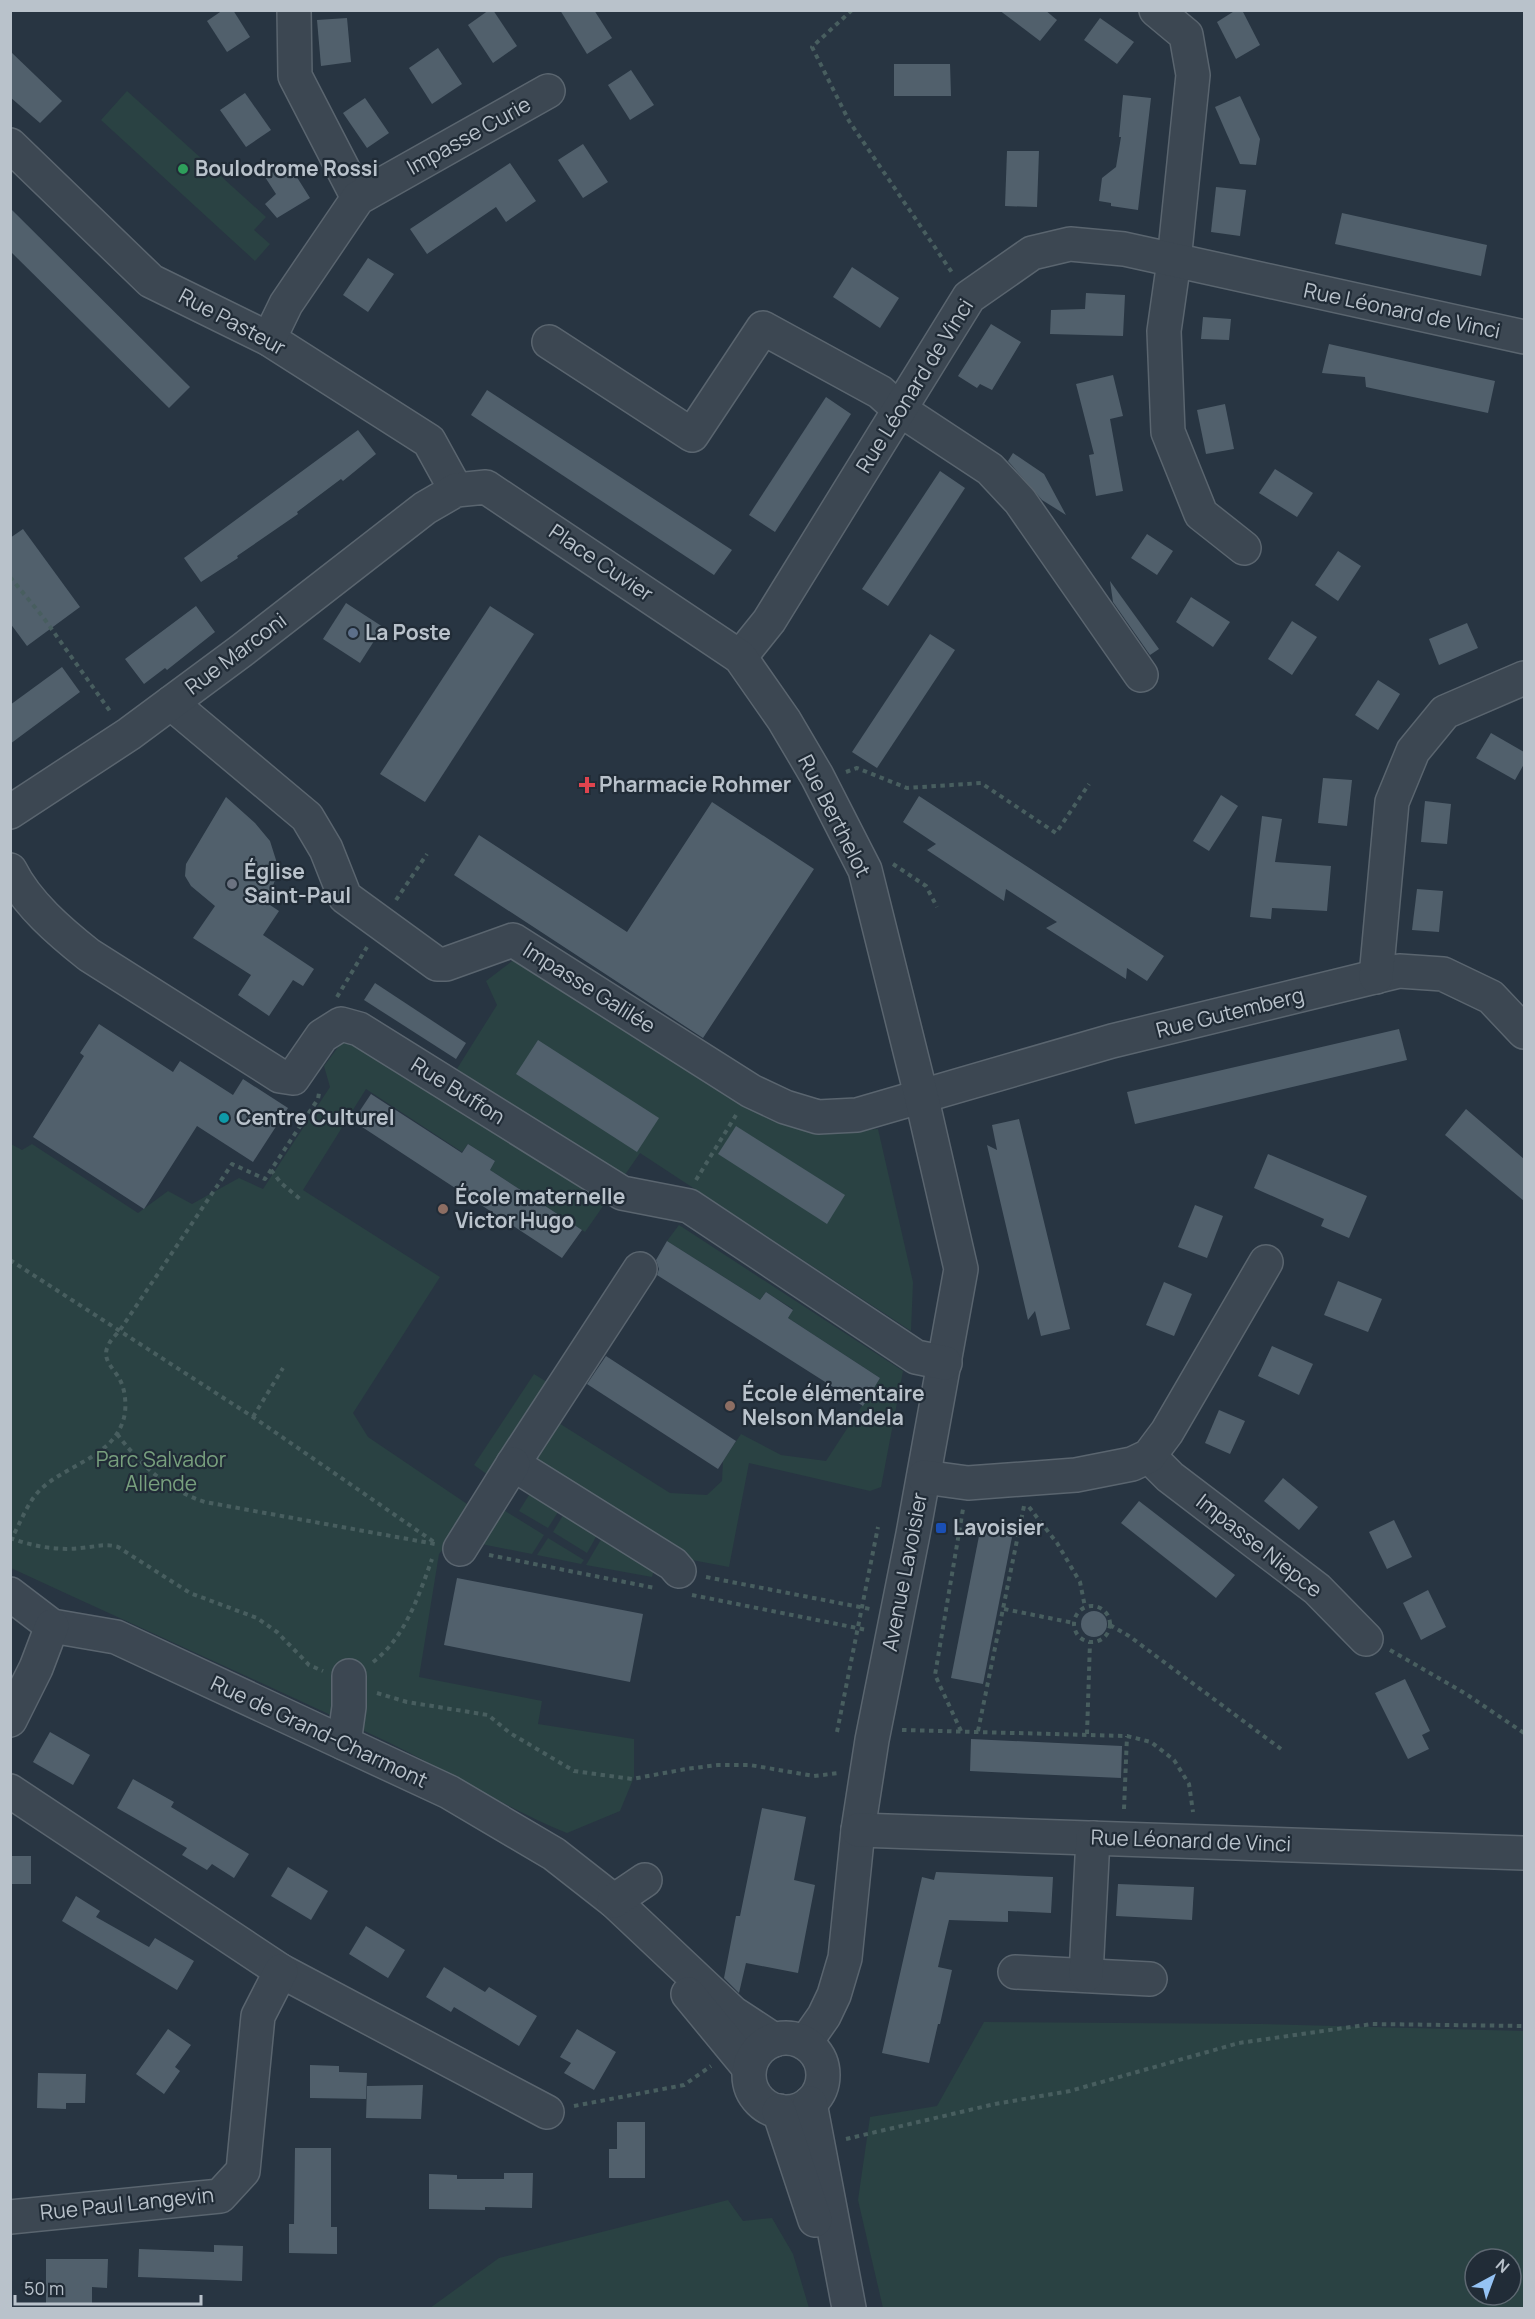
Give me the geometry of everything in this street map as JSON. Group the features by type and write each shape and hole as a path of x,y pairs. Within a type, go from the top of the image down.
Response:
{"street":[{"path":"294,10 295,76 358,198"},
{"path":"1156,10 1186,35 1193,75 1174,261 1164,331 1168,432 1201,514 1244,548"},
{"name":"Impasse Curie","path":"269,339 286,304 358,198 548,91"},
{"name":"Rue Pasteur","path":"10,145 150,280 269,339 429,441 456,490"},
{"name":"Rue Léonard de Vinci","path":"740,657 769,621 969,297 1032,253 1070,244 1124,249 1524,337"},
{"path":"549,342 692,435 763,328 880,392 899,409 990,469 1020,501 1141,675"},
{"name":"Place Cuvier","path":"456,490 486,487 740,657"},
{"name":"Rue Marconi","path":"10,812 129,734 425,508 456,490"},
{"name":"Rue Berthelot","path":"740,657 784,720 865,870 921,1095"},
{"path":"1376,977 1392,802 1413,751 1445,712 1524,678"},
{"name":"Impasse Galilée","path":"171,703 308,816 326,849 345,897 437,964 446,964 513,940 751,1091 785,1107 818,1117 857,1115 921,1095"},
{"path":"10,870 17,883 60,932 90,955 280,1076 293,1078 300,1067"},
{"name":"Rue Gutemberg","path":"921,1095 1112,1041 1399,971 1443,974 1491,997 1524,1032"},
{"name":"Rue Buffon","path":"300,1067 322,1036 340,1024 359,1029 622,1193 689,1206 916,1357 945,1363"},
{"name":"Avenue Lavoisier","path":"789,2041 824,2016 834,1995 845,1958 858,1830 872,1740 924,1478 961,1269 921,1095"},
{"path":"924,1478 968,1483 1076,1475 1132,1464 1149,1456 1167,1432 1266,1262"},
{"path":"449,1546 513,1464 640,1269"},
{"name":"Impasse Niepce","path":"1149,1456 1170,1477 1317,1589 1366,1639"},
{"path":"513,1464 673,1564 677,1581"},
{"name":"Rue de Grand-Charmont","path":"10,1594 52,1626 116,1637 459,1798 554,1854 614,1901 733,2013 789,2041"},
{"path":"10,1720 36,1668 52,1626"},
{"path":"344,1743 349,1682"},
{"path":"10,1791 281,1971 547,2112"},
{"name":"Rue Léonard de Vinci","path":"858,1830 1524,1852"},
{"path":"1086,1976 1093,1838"},
{"path":"614,1901 645,1880"},
{"name":"Rue de Grand-Charmont","path":"614,1901 749,2068"},
{"name":"Rue Paul Langevin","path":"10,2217 220,2196 243,2171 258,2016 281,1971"},
{"path":"1014,1972 1150,1979"},
{"path":"789,2041 814,2050 823,2072 822,2084 810,2103 789,2112 768,2107 759,2100 752,2091 749,2068 758,2051 789,2041"},
{"path":"810,2103 847,2308"},
{"path":"778,2111 847,2308"}],"path":[{"path":"852,10 812,47 849,121 969,297"},
{"path":"10,577 43,617 106,706 129,734"},
{"path":"820,783 857,768 907,788 981,783 1056,832 1089,784"},
{"path":"865,870 889,861 926,886 937,907"},
{"path":"300,1067 320,1079 318,1099 265,1179 232,1164 120,1330 108,1344 106,1356 108,1365 121,1381 125,1400 124,1420 117,1434 97,1453 40,1490 11,1539 37,1547 71,1549 109,1544 118,1547 190,1593 257,1618 277,1632 309,1665 338,1678 407,1702 488,1715 519,1739 574,1771 632,1779 718,1765 750,1765 814,1776 834,1772 847,1774"},
{"path":"689,1206 689,1192 751,1091"},
{"path":"271,1170 281,1183 300,1199"},
{"path":"10,1260 449,1546"},
{"path":"253,1417 283,1368"},
{"path":"117,1434 130,1452 166,1483 184,1495 205,1502 449,1546 872,1610"},
{"path":"961,1731 935,1675 968,1483"},
{"path":"978,1731 1025,1502 1057,1543 1080,1582 1085,1607"},
{"path":"837,1732 878,1527"},
{"path":"349,1682 387,1651 394,1642 424,1584 449,1546"},
{"path":"677,1581 869,1630"},
{"path":"1091,1605 1107,1613 1110,1625 1102,1639 1090,1642 1080,1637 1074,1623 1077,1613 1085,1607 1091,1605"},
{"path":"1004,1609 1074,1623"},
{"path":"1110,1625 1129,1636 1281,1749"},
{"path":"1366,1639 1383,1645 1466,1694 1524,1733"},
{"path":"1087,1734 1090,1642"},
{"path":"899,1730 1087,1734 1128,1736 1151,1742 1174,1760 1188,1784 1192,1812"},
{"path":"1124,1809 1128,1736"},
{"path":"845,2139 995,2104 1070,2091 1239,2043 1372,2024 1524,2026"},
{"path":"547,2112 684,2085 712,2065"}],"green space":[{"name":"Boulodrome Rossi","path":"127,91 266,217 254,230 270,244 255,261 101,120"},
{"path":"520,955 771,1120 813,1134 878,1129 913,1282 911,1331 640,1153 622,1179 455,1072 497,1005 486,981"},
{"name":"Parc Salvador Allende","path":"358,1039 608,1199 585,1232 490,1170 495,1161 468,1144 462,1152 366,1089 303,1190 440,1277 353,1413 368,1437 476,1510 439,1554 419,1677 542,1701 538,1724 634,1739 634,1777 620,1811 567,1833 522,1813 392,1744 11,1568 11,1144 22,1150 32,1144 138,1213 168,1191 192,1204 239,1178 263,1189 330,1087 324,1066 342,1042"},
{"path":"679,1225 903,1371 881,1487 870,1491 749,1463 729,1567 671,1556 526,1463 554,1420 670,1493 707,1495 722,1481 723,1461 741,1434 781,1455 826,1461 880,1378 788,1318 793,1309 766,1292 760,1300 667,1241"},
{"path":"534,1374 555,1387 495,1480 474,1465"},
{"path":"534,1487 563,1504 548,1528 519,1511"},
{"path":"494,1504 544,1535 532,1554 471,1542"},
{"path":"568,1507 601,1528 587,1553 553,1532"},
{"path":"606,1531 656,1561 652,1577 586,1565"},
{"path":"548,1538 584,1560 581,1564 537,1555"},
{"path":"984,2022 1262,2024 1524,2031 1524,2308 883,2308 858,2200 870,2117 937,2106"},
{"path":"728,2200 743,2221 772,2218 793,2254 809,2308 430,2308 499,2258"}],"building":[{"path":"223,10 233,10 250,37 227,52 207,21"},
{"path":"489,10 493,10 517,46 493,63 468,25"},
{"path":"560,10 594,10 612,38 587,54"},
{"path":"999,10 1045,10 1057,20 1040,41"},
{"path":"1236,10 1242,10 1260,45 1236,59 1217,22"},
{"path":"347,18 351,62 321,66 317,20"},
{"path":"1100,18 1134,42 1117,64 1084,40"},
{"path":"438,48 462,84 432,104 409,68"},
{"path":"10,51 62,101 40,123 10,97"},
{"path":"894,64 950,64 951,96 894,96"},
{"path":"631,70 654,105 630,120 608,85"},
{"path":"245,93 271,130 246,147 220,110"},
{"path":"1123,95 1151,98 1138,210 1111,206 1111,203 1099,201 1102,178 1116,167 1121,137 1119,137"},
{"path":"1240,96 1260,139 1256,165 1240,164 1215,107"},
{"path":"365,98 389,133 367,148 343,113"},
{"path":"583,144 608,182 583,198 558,160"},
{"path":"1007,151 1039,151 1037,207 1005,206"},
{"path":"288,163 310,198 277,218 265,204 276,194 265,177"},
{"path":"510,163 536,201 506,222 496,207 427,254 410,229"},
{"path":"1216,187 1246,190 1240,236 1211,232"},
{"path":"10,208 190,387 169,408 10,251"},
{"path":"1342,213 1487,245 1481,276 1335,244"},
{"path":"368,258 394,274 368,312 343,295"},
{"path":"852,267 899,298 880,328 833,297"},
{"path":"1086,293 1125,295 1123,336 1050,334 1051,310 1085,309"},
{"path":"1203,317 1231,319 1229,340 1201,339"},
{"path":"991,324 1021,342 992,390 980,384 977,388 958,376"},
{"path":"1329,344 1495,381 1488,413 1366,387 1365,377 1322,373"},
{"path":"1113,375 1123,416 1110,419 1123,491 1096,496 1089,455 1094,454 1076,384"},
{"path":"487,390 732,550 714,575 471,415"},
{"path":"826,397 851,414 775,532 749,515"},
{"path":"1225,404 1234,449 1206,454 1197,410"},
{"path":"358,430 376,454 343,481 341,479 297,512 298,514 237,556 238,558 201,582 184,558"},
{"path":"1013,453 1044,474 1066,515 1042,500 1008,461"},
{"path":"1275,469 1313,493 1297,517 1259,493"},
{"path":"940,471 965,488 888,606 862,589"},
{"path":"23,529 80,607 27,646 10,623 10,538"},
{"path":"1147,534 1173,551 1157,575 1131,558"},
{"path":"1338,551 1361,566 1338,601 1315,585"},
{"path":"1110,581 1159,649 1150,655 1113,602"},
{"path":"1191,597 1230,622 1213,647 1176,622"},
{"name":"La Poste","path":"346,603 383,627 360,663 323,639"},
{"path":"196,606 215,632 167,670 165,668 144,684 125,659"},
{"path":"490,606 534,634 425,802 380,774"},
{"path":"1292,621 1317,637 1292,675 1268,659"},
{"path":"1467,623 1478,648 1439,665 1429,639"},
{"path":"930,634 955,650 877,768 852,752"},
{"path":"62,667 80,692 10,744 10,705"},
{"path":"1378,680 1400,694 1378,730 1355,715"},
{"path":"1491,733 1524,752 1524,764 1515,780 1476,758"},
{"path":"1323,778 1352,780 1347,826 1318,823"},
{"path":"1221,795 1238,806 1209,851 1193,841"},
{"path":"919,796 1164,956 1147,981 1127,968 1126,979 1046,928 1057,922 1006,889 1004,901 927,850 936,844 903,822"},
{"name":"Église Saint-Paul","path":"226,797 255,823 270,841 276,860 275,880 267,903 279,911 263,935 314,969 303,986 293,980 269,1016 238,995 251,975 193,938 215,906 191,886 185,876 186,864"},
{"path":"1425,801 1451,804 1447,844 1421,842"},
{"path":"712,802 814,869 703,1038 454,875 479,835 627,932"},
{"path":"1262,816 1282,819 1275,862 1331,866 1327,911 1272,908 1271,919 1250,917"},
{"path":"1417,889 1443,891 1439,932 1412,930"},
{"path":"375,983 466,1043 456,1059 364,1000"},
{"name":"Centre Culturel","path":"99,1024 173,1072 180,1061 233,1095 243,1079 288,1108 253,1162 197,1126 144,1209 33,1137 84,1056 80,1053"},
{"path":"1399,1029 1407,1060 1135,1124 1127,1092"},
{"path":"538,1040 659,1118 637,1152 516,1074"},
{"path":"371,1094 462,1153 468,1144 495,1161 490,1170 582,1230 562,1258 353,1121"},
{"path":"1466,1109 1524,1159 1524,1201 1445,1135"},
{"path":"1019,1119 1070,1329 1041,1336 1035,1311 1028,1320 987,1145 997,1150 992,1125"},
{"path":"736,1126 845,1195 827,1224 718,1154"},
{"path":"1268,1154 1367,1196 1349,1238 1321,1226 1324,1219 1254,1188"},
{"path":"1195,1205 1223,1216 1207,1258 1178,1247"},
{"path":"667,1241 760,1300 766,1292 793,1310 788,1318 880,1378 863,1406 657,1275 659,1269 656,1260"},
{"path":"1338,1281 1382,1299 1368,1332 1324,1315"},
{"path":"1164,1282 1192,1294 1174,1336 1146,1325"},
{"path":"1272,1346 1313,1364 1299,1395 1258,1376"},
{"path":"606,1356 736,1441 718,1469 587,1384"},
{"path":"1219,1410 1245,1421 1230,1454 1205,1443"},
{"path":"1283,1478 1318,1507 1299,1530 1264,1501"},
{"path":"1139,1501 1235,1575 1216,1598 1121,1523"},
{"path":"1394,1520 1412,1557 1387,1569 1369,1532"},
{"path":"980,1531 1012,1537 983,1684 951,1678"},
{"path":"457,1578 643,1614 630,1682 444,1645"},
{"path":"1428,1590 1446,1627 1421,1640 1403,1603"},
{"path":"1094,1611 1103,1615 1107,1624 1103,1633 1094,1637 1085,1633 1081,1624 1085,1615"},
{"path":"1405,1679 1430,1731 1422,1735 1429,1749 1408,1759 1375,1693"},
{"path":"50,1732 90,1755 73,1785 33,1762"},
{"path":"971,1739 1122,1746 1121,1778 970,1771"},
{"path":"133,1779 174,1802 171,1807 249,1854 234,1878 212,1864 207,1870 182,1855 187,1848 117,1808"},
{"path":"762,1808 806,1817 794,1880 815,1885 798,1973 746,1963 739,1993 724,1978 736,1916 740,1916"},
{"path":"10,1856 31,1856 31,1884 10,1884"},
{"path":"288,1867 328,1891 311,1920 271,1896"},
{"path":"936,1872 1053,1877 1051,1913 1008,1911 1008,1922 949,1920 938,1967 952,1970 929,2063 882,2053 922,1877 934,1880"},
{"path":"1118,1884 1194,1887 1192,1920 1116,1916"},
{"path":"76,1896 100,1911 96,1917 149,1947 155,1938 194,1961 177,1990 62,1921"},
{"path":"366,1926 405,1950 388,1978 349,1954"},
{"path":"444,1967 485,1992 489,1987 537,2016 519,2046 454,2007 451,2012 426,1997"},
{"path":"168,2029 191,2045 175,2067 180,2071 164,2094 136,2074"},
{"path":"577,2029 616,2052 594,2090 564,2073 571,2063 560,2057"},
{"path":"310,2065 339,2066 339,2072 367,2073 366,2099 310,2098"},
{"path":"38,2073 86,2074 85,2103 66,2103 66,2109 37,2108"},
{"path":"423,2085 421,2119 366,2118 367,2086"},
{"path":"617,2122 645,2122 645,2178 609,2178 609,2149 617,2149"},
{"path":"295,2148 331,2148 331,2227 337,2227 337,2254 289,2253 289,2224 294,2224"},
{"path":"504,2173 533,2173 532,2208 429,2209 429,2174 457,2175 457,2179 504,2179"},
{"path":"214,2245 243,2246 242,2281 138,2277 139,2249 214,2252"},
{"path":"46,2259 108,2259 107,2288 92,2287 92,2305 46,2305"}],"place":[{"name":"Boulodrome Rossi","path":"183,169"},
{"name":"La Poste","path":"353,633"},
{"name":"Pharmacie Rohmer","path":"587,785"},
{"name":"Église Saint-Paul","path":"232,884"},
{"name":"Centre Culturel","path":"224,1118"},
{"name":"École maternelle Victor Hugo","path":"443,1209"},
{"name":"École élémentaire Nelson Mandela","path":"730,1406"},
{"name":"Lavoisier","path":"941,1528"}]}
